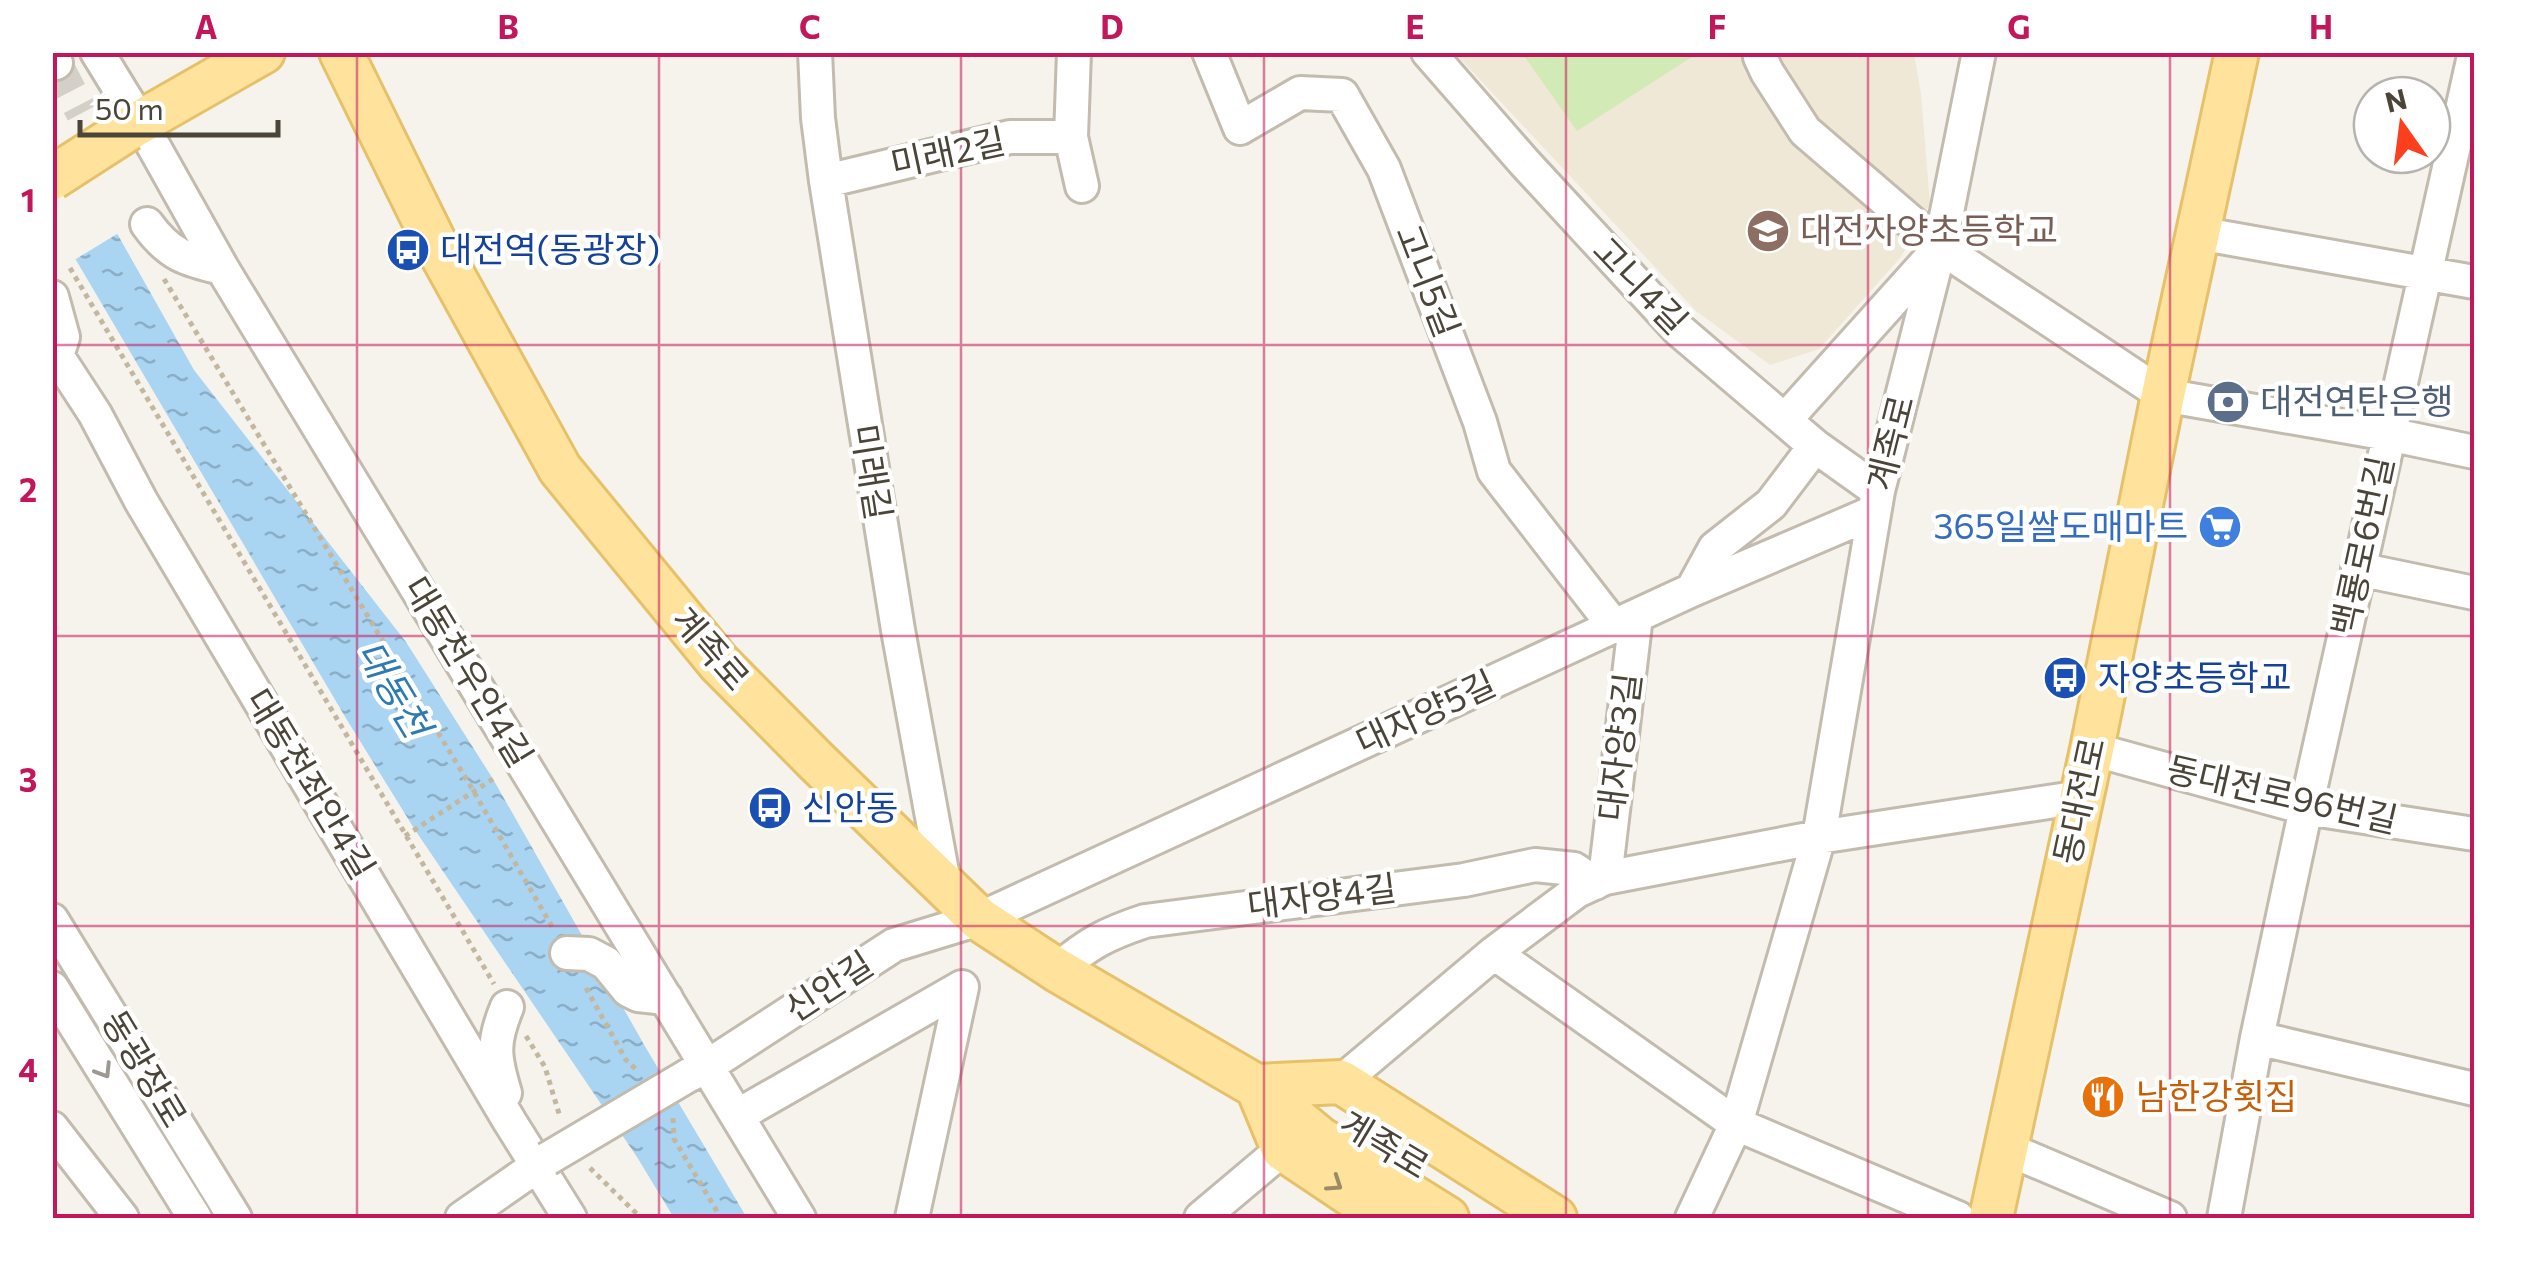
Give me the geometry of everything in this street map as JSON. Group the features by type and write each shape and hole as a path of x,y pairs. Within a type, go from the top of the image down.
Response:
{"main road":[{"path":"52,178 134,125 263,52"},
{"name":"계족로","path":"340,52 434,242 560,469 719,663 979,919 1256,1086 1319,1138 1447,1218"},
{"name":"동대전로","path":"1992,1218 2236,52"},
{"path":"1386,1218 1283,1150 1256,1086 1342,1082 1555,1218"},
{"name":"계족로","path":"1256,1086 1336,1115 1504,1218"}],"street":[{"name":"대동천우안4길","path":"97,52 134,125 666,998 698,1070 738,1116 799,1218"},
{"name":"미래길","path":"815,52 826,181 898,630 946,888"},
{"path":"1074,52 1072,137 1082,186"},
{"name":"고니5길","path":"1209,52 1240,128 1300,93 1342,95 1384,168 1480,422 1494,471 1625,621"},
{"name":"고니4길","path":"1428,52 1679,330 1876,502"},
{"path":"1763,52 1760,57 1767,72 1805,131 1940,247 2163,395 2474,452"},
{"name":"계족로","path":"1692,1218 1736,1124 1818,837 1876,502 1940,247 1979,52"},
{"name":"백룡로6번길","path":"2224,1218 2257,1038 2358,569 2426,274 2469,111 2474,56"},
{"name":"미래2길","path":"826,181 1010,137 1072,137"},
{"path":"148,224 179,256 222,268"},
{"path":"2198,233 2474,282"},
{"path":"1785,420 1940,247"},
{"path":"52,297 63,336 55,352"},
{"name":"대동천좌안4길","path":"55,352 510,1122 542,1162 570,1218"},
{"path":"1692,590 1714,548 1771,504 1815,446"},
{"name":"대자양5길","path":"979,919 1876,502"},
{"path":"2358,569 2474,592"},
{"name":"대자양3길","path":"1600,880 1625,621"},
{"name":"동대전로96번길","path":"2092,749 2306,808 2474,834"},
{"name":"계족로","path":"1342,1082 1494,953 1578,891 1600,880 1818,837 2082,797"},
{"name":"대자양4길","path":"1058,970 1086,945 1146,921 1464,880 1535,865 1574,870 1600,880"},
{"name":"신안길","path":"542,1162 698,1070 894,946 979,919"},
{"name":"동광장로","path":"52,920 235,1218"},
{"path":"566,953 589,954 606,963 628,990 638,995 666,998"},
{"path":"1494,953 1736,1124 1958,1218"},
{"path":"738,1116 962,986 912,1218"},
{"name":"동광장로","path":"52,988 195,1218"},
{"path":"507,1006 495,1055 510,1122"},
{"path":"2257,1038 2474,1088"},
{"path":"52,1128 122,1218"},
{"path":"2005,1148 2170,1218"},
{"path":"1201,1218 1283,1150"},
{"path":"462,1218 542,1162 583,1218"}],"path":[{"path":"70,268 545,1067 558,1103 562,1130"},
{"path":"159,272 474,792 626,1060 646,1078"},
{"path":"405,836 493,779"},
{"path":"673,1111 674,1139 722,1218"},
{"path":"589,1166 640,1218"}],"shaded area":[{"name":"대전자양초등학교","path":"1455,53 1914,53 1930,204 1901,257 1819,349 1770,365 1696,311"}],"green space":[{"path":"1522,53 1698,53 1577,131"}],"water":[{"name":"대동천","path":"52,118 194,370 406,642 493,779 747,1218 674,1218 637,1157 415,830 53,221"}],"pier":[{"path":"52,113 57,115 122,231 71,262 52,231"}],"tunnel":[{"path":"56,63 82,113"}],"place":[{"name":"대전자양초등학교","path":"1768,231"},
{"name":"대전역(동광장)","path":"408,250"},
{"name":"대전연탄은행","path":"2228,402"},
{"name":"365일쌀도매마트","path":"2220,527"},
{"name":"자양초등학교","path":"2065,678"},
{"name":"신안동","path":"770,808"},
{"name":"남한강횟집","path":"2103,1097"}]}
